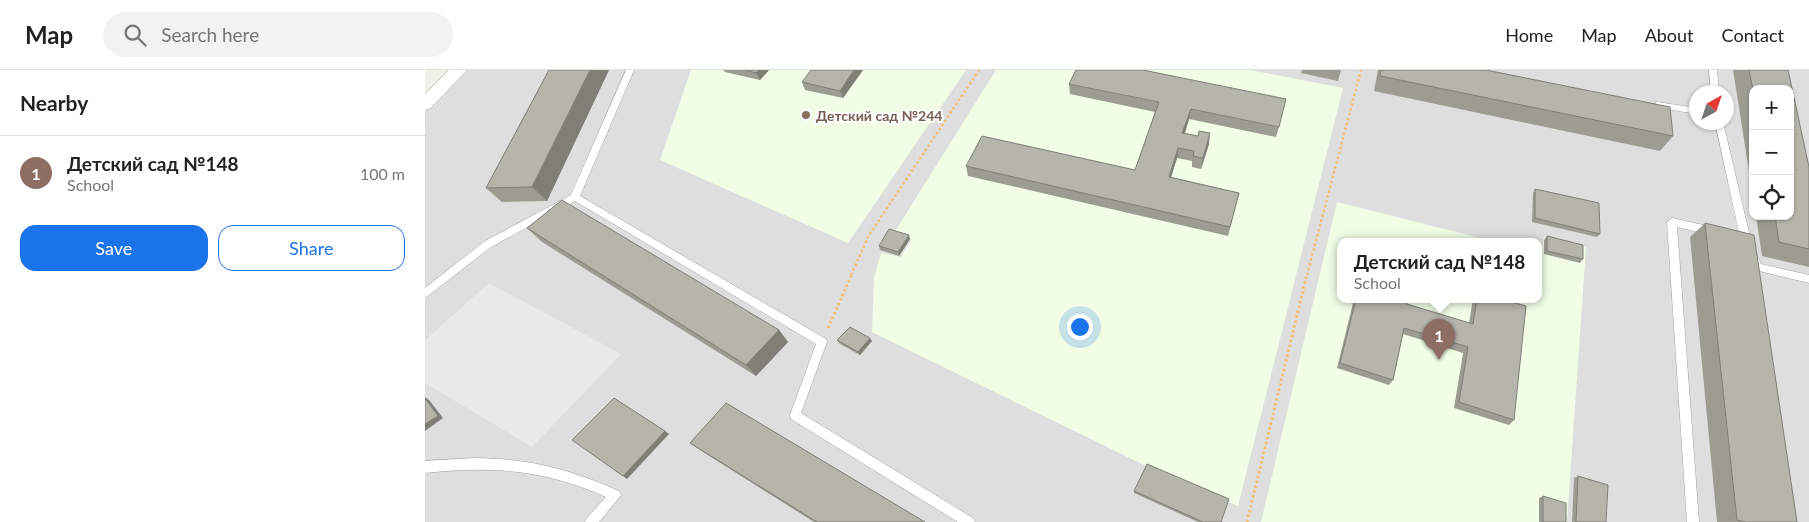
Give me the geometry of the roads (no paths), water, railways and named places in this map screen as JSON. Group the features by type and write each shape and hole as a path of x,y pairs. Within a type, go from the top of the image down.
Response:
{"street":[{"path":"425,104 459,70"}],"lane":[{"path":"425,294 488,244 575,198 630,70"},
{"path":"1713,70 1714,85"},
{"path":"1649,103 1689,110"},
{"path":"1721,130 1745,237 1758,267 1809,279"},
{"path":"575,198 822,342 795,415 969,522"},
{"path":"1693,522 1672,222 1745,237"},
{"path":"425,467 495,462 519,464 563,473 615,495 591,522"}],"place":[{"name":"Детский сад №244","path":"806,115"},
{"name":"Детский сад №148","path":"1439,360"}]}
